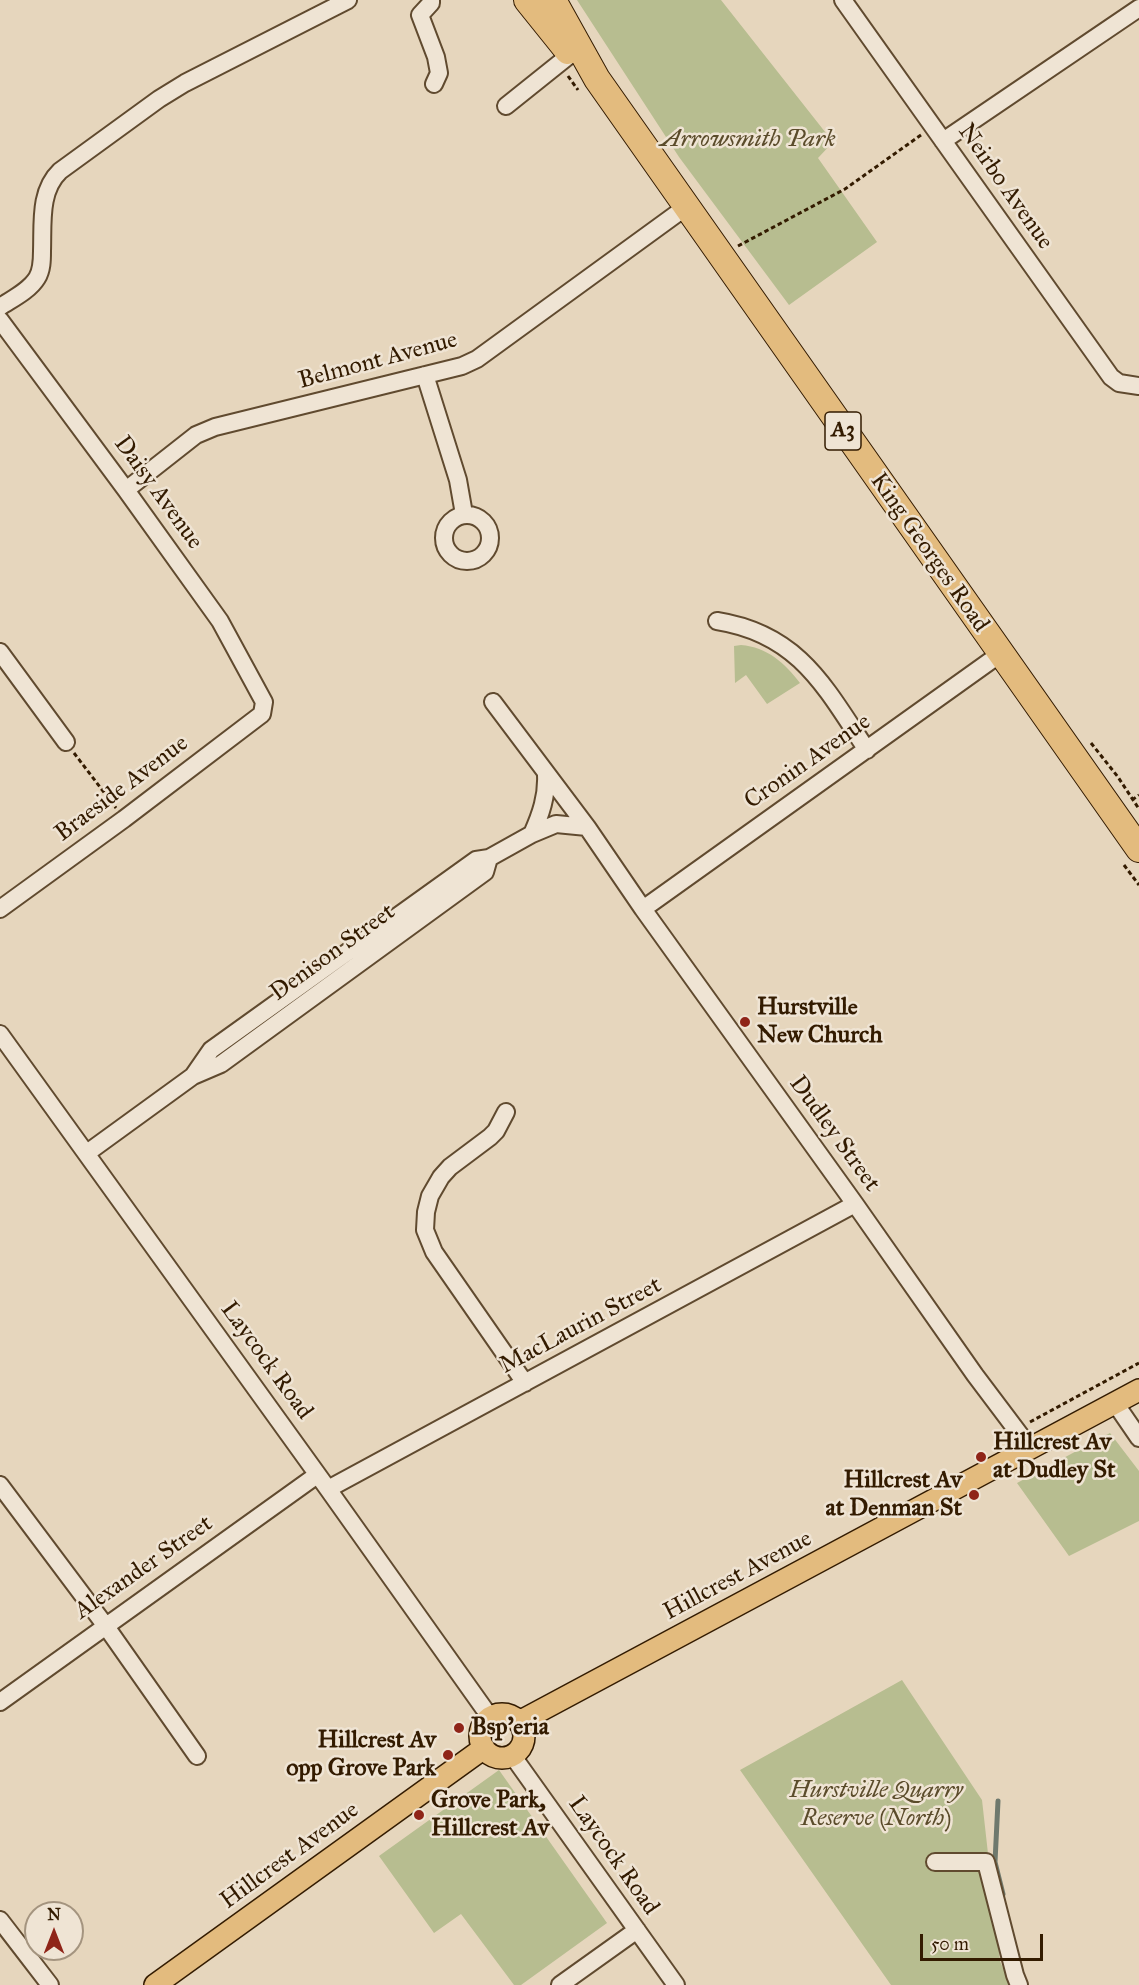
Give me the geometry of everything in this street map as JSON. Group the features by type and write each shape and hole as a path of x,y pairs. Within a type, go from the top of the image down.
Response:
{"highway":[{"name":"King Georges Road","path":"527,0 571,54 597,79"},
{"name":"King Georges Road","path":"553,0 597,79 1139,849"}],"main road":[{"name":"Hillcrest Avenue","path":"519,1722 1139,1390"},
{"path":"506,1714 519,1722 523,1728 524,1741 512,1755 500,1758 493,1756 484,1748 480,1735 481,1728 490,1717 506,1714"},
{"name":"Hillcrest Avenue","path":"155,1985 484,1748"}],"street":[{"path":"0,307 29,287 38,276 42,261 46,194 53,178 60,171 159,99 185,83 348,0"},
{"path":"431,0 420,15 436,57 439,73 434,84"},
{"name":"Neirbo Avenue","path":"843,0 1111,377 1119,383 1139,386"},
{"path":"943,141 1139,8"},
{"path":"506,106 571,54"},
{"name":"Belmont Avenue","path":"126,490 196,435 215,427 462,366 477,359 686,207"},
{"name":"Daisy Avenue","path":"0,320 220,621 264,702"},
{"path":"425,375 458,480 464,514"},
{"path":"717,621 748,628 787,648 816,675 867,750"},
{"path":"0,652 66,742"},
{"name":"Cronin Avenue","path":"643,909 1000,654"},
{"name":"Braeside Avenue","path":"0,909 124,819 262,714 264,702"},
{"name":"Dudley Street","path":"493,702 587,827 975,1376 1030,1448"},
{"path":"532,834 542,810 546,775"},
{"name":"Denison Street","path":"87,1153 193,1076 211,1050 476,860 489,858 532,834 556,824 587,827"},
{"name":"Laycock Road","path":"0,1034 490,1717"},
{"path":"506,1112 496,1131 490,1137 450,1167 441,1177 427,1204 425,1230 434,1252 525,1383"},
{"name":"MacLaurin Street","path":"328,1489 855,1204"},
{"path":"1115,1403 1139,1438"},
{"name":"Alexander Street","path":"0,1702 317,1474"},
{"path":"0,1485 105,1625 197,1756"},
{"name":"Laycock Road","path":"512,1755 676,1985"},
{"path":"935,1862 986,1862 1019,1985"},
{"path":"0,1920 50,1985"},
{"path":"560,1985 636,1930"}],"path":[{"path":"738,246 845,189 921,135"},
{"path":"66,742 124,819"},
{"path":"1132,800 1139,795"},
{"path":"1030,1422 1139,1363"}],"green space":[{"name":"Arrowsmith Park","path":"577,0 721,0 833,142 818,158 877,242 789,305 679,157"},
{"path":"741,645 759,649 775,657 800,683 767,704 746,675 735,683 734,646"},
{"path":"1110,1433 1139,1471 1139,1521 1069,1556 1017,1483"},
{"name":"Hurstville Quarry Reserve (North)","path":"902,1680 982,1800 1000,1961 1010,1985 891,1985 740,1770"},
{"path":"499,1770 607,1923 521,1985 514,1985 461,1914 434,1933 379,1856"}],"waterway":[{"path":"998,1801 995,1862 1003,1894"}],"place":[{"name":"Hurstville New Church","path":"745,1022"},
{"name":"Hillcrest Av at Dudley St","path":"981,1457"},
{"name":"Hillcrest Av at Denman St","path":"974,1495"},
{"name":"Bsp'eria","path":"459,1728"},
{"name":"Hillcrest Av opp Grove Park","path":"448,1755"},
{"name":"Grove Park, Hillcrest Av","path":"419,1815"}]}
